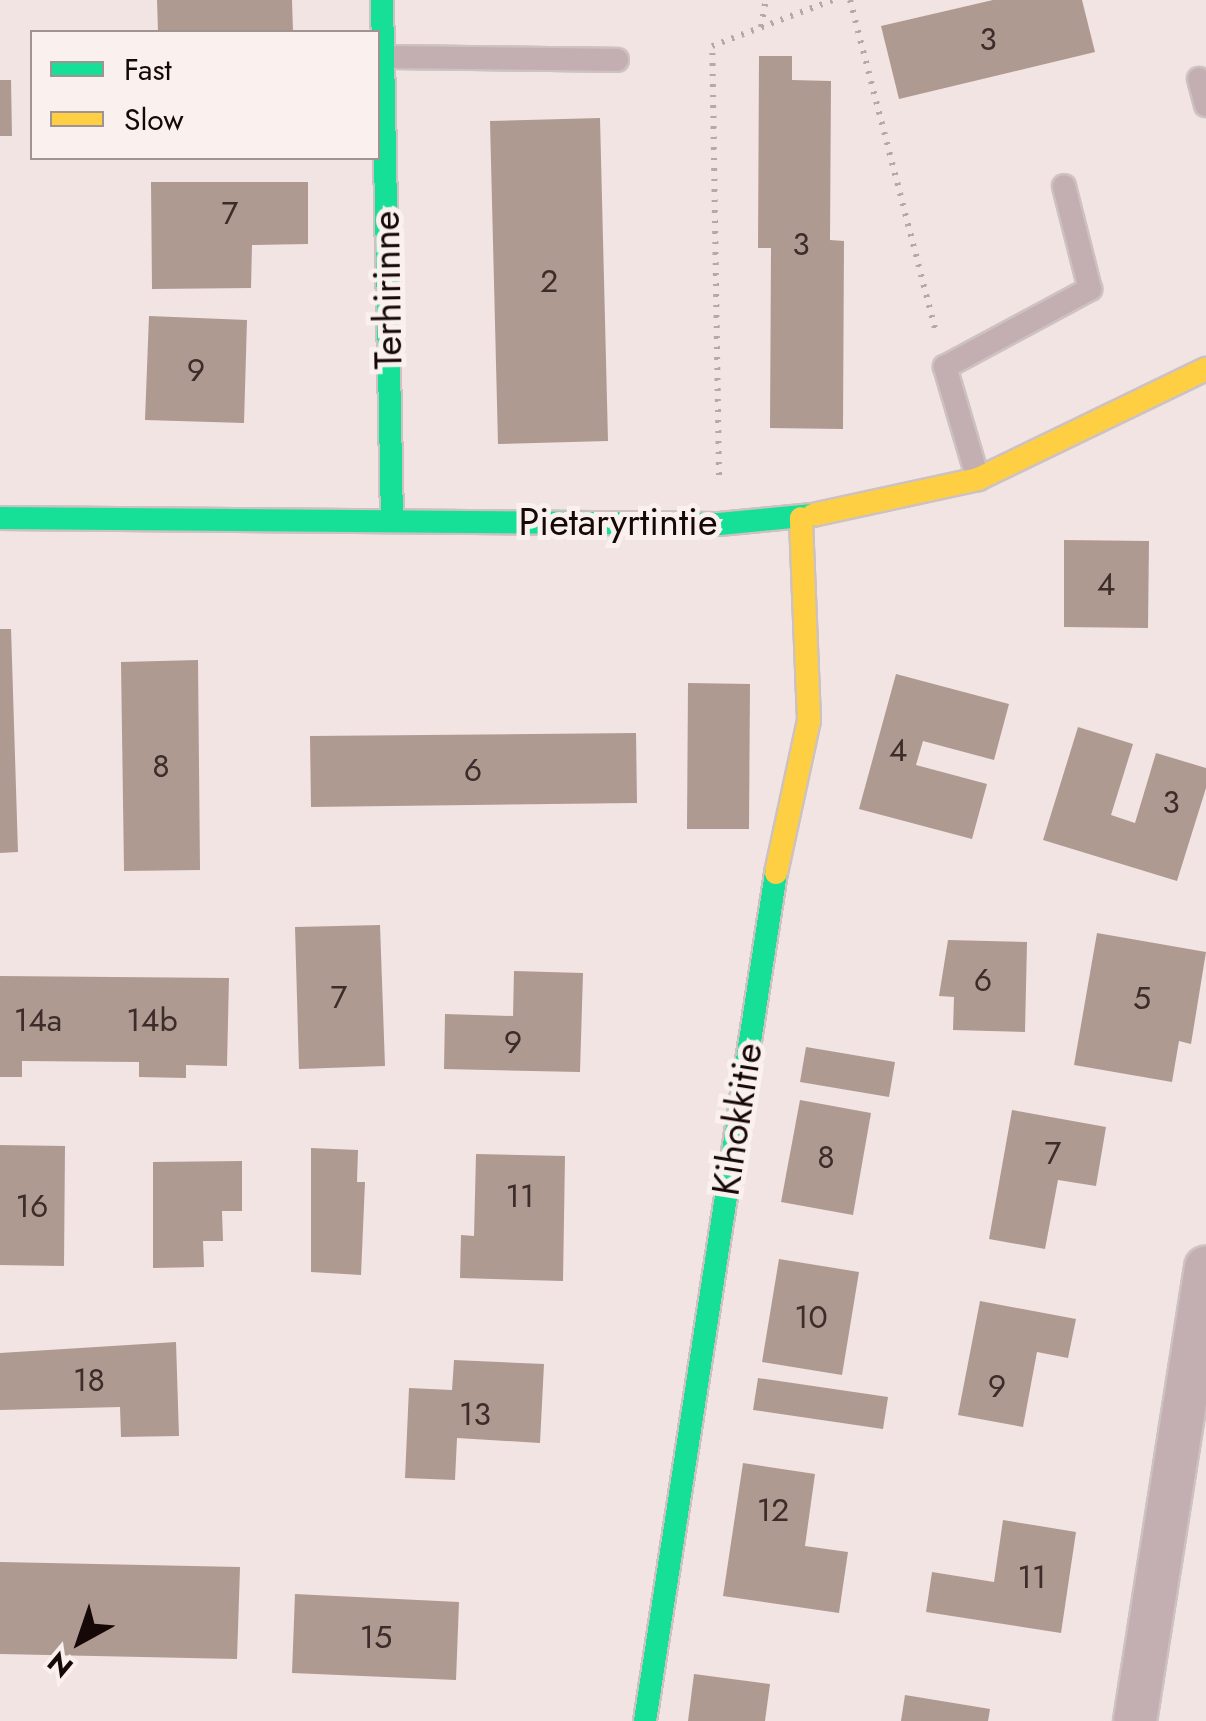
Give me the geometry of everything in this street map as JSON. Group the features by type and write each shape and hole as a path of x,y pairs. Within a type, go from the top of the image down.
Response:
{"street":[{"name":"Terhirinne","path":"382,0 392,521"},
{"name":"Pietaryrtintie","path":"0,518 720,524 802,518 978,478 1206,369"},
{"name":"Kihokkitie","path":"645,1721 774,882 810,720 802,518"},
{"path":"1135,1721 1206,1268"}],"lane":[{"path":"383,58 617,60"},
{"path":"1200,78 1206,106"},
{"path":"978,478 945,367 1090,289 1064,186"}],"path":[{"path":"761,27 766,0"},
{"path":"720,524 712,46 833,0"},
{"path":"850,0 945,367"}],"building":[{"path":"157,0 292,0 293,30 158,30"},
{"path":"993,0 1082,0 1095,52 899,99 881,26"},
{"path":"759,56 792,56 792,80 831,81 830,240 844,241 843,429 770,428 771,248 758,248"},
{"path":"0,80 11,80 12,136 0,136"},
{"path":"600,118 608,441 498,444 490,121"},
{"path":"151,182 308,182 308,244 252,245 251,288 152,289"},
{"path":"149,316 247,320 244,423 145,420"},
{"path":"1064,540 1149,541 1148,628 1064,627"},
{"path":"0,629 11,629 18,852 0,853"},
{"path":"198,660 200,870 124,871 121,662"},
{"path":"896,674 1009,704 994,760 923,741 916,765 987,784 972,839 859,809"},
{"path":"688,683 750,684 749,829 687,829"},
{"path":"1078,727 1133,744 1111,815 1135,823 1156,753 1206,768 1206,788 1177,881 1043,840"},
{"path":"636,733 637,803 311,807 310,736"},
{"path":"380,925 385,1066 299,1069 295,927"},
{"path":"1097,933 1206,952 1191,1044 1179,1041 1172,1082 1074,1065"},
{"path":"948,940 1027,942 1025,1032 953,1030 954,997 939,996"},
{"path":"514,971 583,973 580,1072 444,1069 445,1014 513,1016"},
{"path":"0,976 229,978 227,1066 186,1065 186,1078 139,1077 139,1062 22,1061 22,1077 0,1077"},
{"path":"806,1047 895,1062 889,1097 800,1082"},
{"path":"800,1100 871,1113 853,1215 781,1202"},
{"path":"1012,1110 1106,1127 1096,1186 1058,1180 1045,1249 989,1239"},
{"path":"0,1145 65,1146 64,1266 0,1265"},
{"path":"311,1148 358,1150 357,1182 365,1182 361,1275 311,1272"},
{"path":"476,1154 565,1156 563,1281 460,1278 461,1235 474,1236"},
{"path":"242,1161 242,1211 222,1211 223,1241 203,1241 204,1267 153,1268 153,1162"},
{"path":"779,1259 859,1272 842,1375 762,1362"},
{"path":"980,1301 1076,1319 1068,1358 1037,1352 1023,1427 958,1415"},
{"path":"176,1342 179,1436 121,1437 120,1407 0,1410 0,1353"},
{"path":"454,1360 544,1364 540,1443 457,1438 455,1480 405,1478 409,1388 452,1390"},
{"path":"758,1378 888,1397 883,1429 753,1410"},
{"path":"743,1463 815,1474 805,1546 848,1552 839,1613 723,1596"},
{"path":"1003,1520 1076,1532 1061,1633 926,1612 932,1572 994,1582"},
{"path":"0,1562 240,1567 237,1659 0,1654"},
{"path":"295,1594 459,1602 456,1680 292,1673"},
{"path":"694,1674 770,1684 765,1721 688,1721"},
{"path":"905,1695 990,1709 988,1721 901,1721"}],"traffic: fast":[{"path":"382,0 392,521"},
{"path":"0,518 719,524 813,515"},
{"path":"645,1721 776,873"}],"traffic: slow":[{"path":"813,515 978,479 1206,369"},
{"path":"776,873 809,720 801,518"}]}
